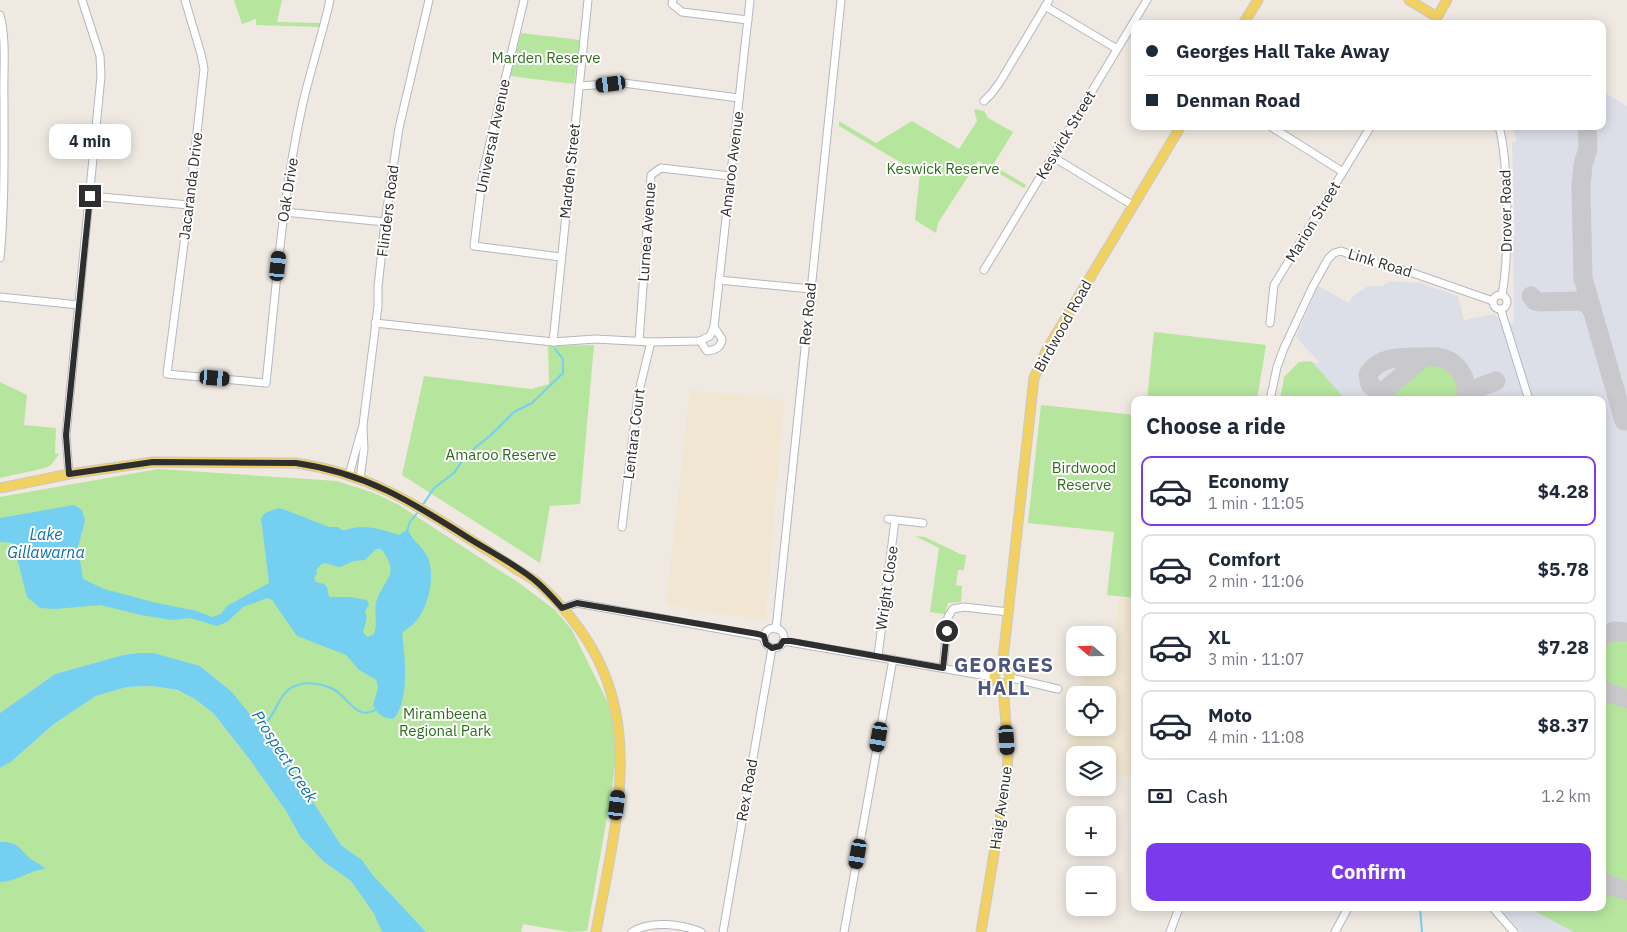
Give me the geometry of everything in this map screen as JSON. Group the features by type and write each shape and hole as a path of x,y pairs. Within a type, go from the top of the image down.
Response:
{"main road":[{"path":"1246,20 1258,0"},
{"path":"1409,0 1434,20 1447,0"},
{"name":"Birdwood Road","path":"1004,668 1003,659 1034,378 1046,351 1180,130"},
{"path":"0,488 69,474 153,462 296,463 330,468 349,474 421,508 537,582 562,608 584,636 603,669 615,704 620,732 617,805 596,932"},
{"path":"1004,668 1010,673 1007,681 996,681 993,677 996,670 1004,668"},
{"name":"Haig Avenue","path":"981,932 1007,776 1007,681"}],"street":[{"path":"69,474 66,435 100,93 101,64 82,0"},
{"name":"Jacaranda Drive","path":"185,0 204,69 167,374 266,383"},
{"name":"Oak Drive","path":"266,383 284,212 302,106 330,0"},
{"name":"Flinders Road","path":"349,474 363,425 385,222 399,128 430,0"},
{"name":"Universal Avenue","path":"524,0 483,172 474,246 561,257"},
{"name":"Marden Street","path":"552,342 588,0"},
{"path":"673,0 672,4 682,12 748,20"},
{"name":"Amaroo Avenue","path":"375,323 552,342 595,339 651,342 700,341 707,351 715,350 721,344 722,339 714,327 750,0"},
{"name":"Rex Road","path":"776,629 841,0"},
{"name":"Keswick Street","path":"1135,20 1147,0"},
{"path":"984,101 1000,82 1047,3 1117,49"},
{"path":"0,15 2,28 4,217 0,258"},
{"name":"Keswick Street","path":"984,270 1131,26"},
{"path":"579,86 623,83 740,98"},
{"path":"1276,130 1344,172"},
{"name":"Marion Street","path":"1270,323 1274,285 1369,130"},
{"name":"Drover Road","path":"1500,130 1503,141 1506,183 1506,265 1502,296"},
{"path":"1053,157 1134,206"},
{"name":"Lurnea Avenue","path":"639,341 651,175 661,168 730,176"},
{"path":"90,196 189,205"},
{"path":"284,212 385,222"},
{"name":"Link Road","path":"1271,396 1277,366 1284,348 1309,294 1325,264 1334,253 1341,251 1415,273 1493,301"},
{"path":"719,280 811,289"},
{"path":"1501,310 1508,303 1506,298 1498,296 1493,301 1495,307 1501,310 1528,396"},
{"path":"0,297 79,305"},
{"path":"700,341 710,336 714,327"},
{"name":"Lentara Court","path":"622,527 638,395 651,342"},
{"name":"Flinders Road","path":"360,479 365,435 363,425"},
{"name":"Wright Close","path":"878,656 891,519 922,523"},
{"path":"562,608 577,603 764,636"},
{"path":"943,668 948,618 952,609 964,607 1008,612"},
{"path":"776,629 782,633 783,641 780,646 772,648 766,644 764,636 767,631 776,629"},
{"path":"783,641 993,677"},
{"name":"Rex Road","path":"722,932 772,648"},
{"path":"844,932 893,659"},
{"path":"1007,681 1058,688"},
{"path":"1170,932 1178,911"},
{"path":"1335,932 1346,911"},
{"path":"1496,911 1514,932"},
{"path":"632,932 642,928 671,925 701,932"}],"shaded area":[{"path":"1606,94 1627,106 1627,932 1521,932 1503,911 1606,911 1606,396 1282,396 1299,362 1320,363 1296,337 1318,286 1349,303 1353,296 1368,286 1382,286 1390,281 1420,283 1458,296 1464,320 1495,314 1503,326 1514,323 1513,238 1515,236 1512,142 1517,141 1513,130 1606,130"},
{"path":"690,390 784,400 765,620 666,605"},
{"path":"1119,598 1131,600 1131,777 1116,774 1116,746 1067,746 1069,736 1116,736 1116,686 1081,686 1082,676 1116,676 1115,626"}],"green space":[{"path":"234,0 282,0 277,22 320,23 319,27 256,25 256,19 242,24"},
{"name":"Marden Reserve","path":"521,33 580,40 574,84 510,76"},
{"name":"Keswick Reserve","path":"974,109 984,111 988,118 1013,132 993,165 1026,185 1024,188 978,161 938,223 936,233 915,220 920,174 839,126 839,121 876,143 912,121 959,149 977,121"},
{"path":"1154,332 1266,345 1258,396 1147,396"},
{"name":"Amaroo Reserve","path":"594,345 580,504 550,506 540,563 402,475 424,376 531,389 549,384 548,346"},
{"path":"1311,361 1342,396 1281,396 1284,377 1299,362"},
{"path":"1437,361 1455,371 1461,380 1461,396 1384,396 1418,365 1424,362"},
{"path":"0,382 27,395 24,425 56,428 55,453 59,454 51,465 0,478"},
{"name":"Birdwood Reserve","path":"1041,405 1131,415 1131,598 1107,595 1114,532 1028,523"},
{"name":"Mirambeena Regional Park","path":"158,469 337,481 374,493 399,505 519,583 555,610 572,630 609,705 613,723 616,757 612,789 587,931 569,932 523,924 521,932 426,932 372,874 362,860 341,845 231,691 200,666 138,653 123,655 55,674 0,713 0,497"},
{"path":"915,536 925,537 966,555 964,570 958,570 956,585 962,586 961,602 948,603 945,614 930,612 939,548"},
{"path":"1613,639 1627,639 1627,692 1606,684 1606,642"},
{"path":"152,686 176,690 195,699 214,714 286,811 301,838 324,862 351,881 374,914 382,932 0,932 0,768 11,762 54,724 96,696 127,687"},
{"path":"1606,697 1627,705 1627,883 1606,875"},
{"path":"1606,891 1627,899 1627,932 1574,932 1535,911 1606,911"}],"water":[{"name":"Lake Gillawarna","path":"74,505 82,510 85,521 78,547 83,579 104,589 197,611 212,617 221,614 227,606 269,583 261,518 265,513 278,508 283,509 329,527 338,527 342,530 366,527 399,535 408,529 411,536 426,554 431,569 431,577 429,595 423,610 416,621 402,633 405,678 402,702 398,711 393,719 380,715 373,705 378,688 375,679 359,670 346,655 297,636 272,600 267,598 243,607 227,622 217,626 190,618 171,620 100,605 55,609 40,608 27,597 13,543 0,542 0,518","holes":["376,549 381,549 390,565 390,571 376,603 374,634 367,637 363,632 367,618 365,611 369,605 367,600 350,597 329,597 327,587 316,582 314,578 321,564 326,563 340,567 354,561 365,560"]},
{"name":"Prospect Creek","path":"153,653 200,666 231,691 279,750 341,845 362,860 372,874 426,932 382,932 374,914 351,881 324,862 301,838 286,811 214,714 195,699 177,690 152,686 127,687 96,696 54,724 11,762 0,768 0,713 55,674 123,655"},
{"path":"0,842 16,845 45,869 0,882"}],"waterway":[{"path":"422,506 434,488 454,473 462,461 476,447 514,412 532,403 563,373 563,359 555,349"},
{"path":"407,531 410,522 418,512"},
{"path":"260,729 270,718 286,692 299,685 322,685 339,693 358,710 370,712 377,709"},
{"path":"1420,911 1422,932"}],"taxiway":[{"path":"1587,130 1588,148 1583,165 1581,187 1583,278 1624,421"},
{"path":"1531,296 1535,301 1540,302 1582,301 1592,309"},
{"path":"1403,357 1424,357 1385,390 1378,391 1370,385 1368,375 1372,369 1383,361 1403,357"},
{"path":"1424,357 1437,357 1451,362 1464,378 1466,396"},
{"path":"1471,396 1480,387 1496,381"},
{"path":"1606,635 1614,631 1627,632"},
{"path":"1606,691 1627,699"},
{"path":"1606,883 1627,891"}],"district":[{"name":"GEORGES HALL","path":"1004,676"}],"route":[{"path":"90,196 66,435 69,474 153,462 195,461 296,463 330,468 349,474 417,505 537,582 562,608 577,603 758,634 764,636 766,644 772,648 780,646 783,641 791,641 943,668 947,631"}]}
